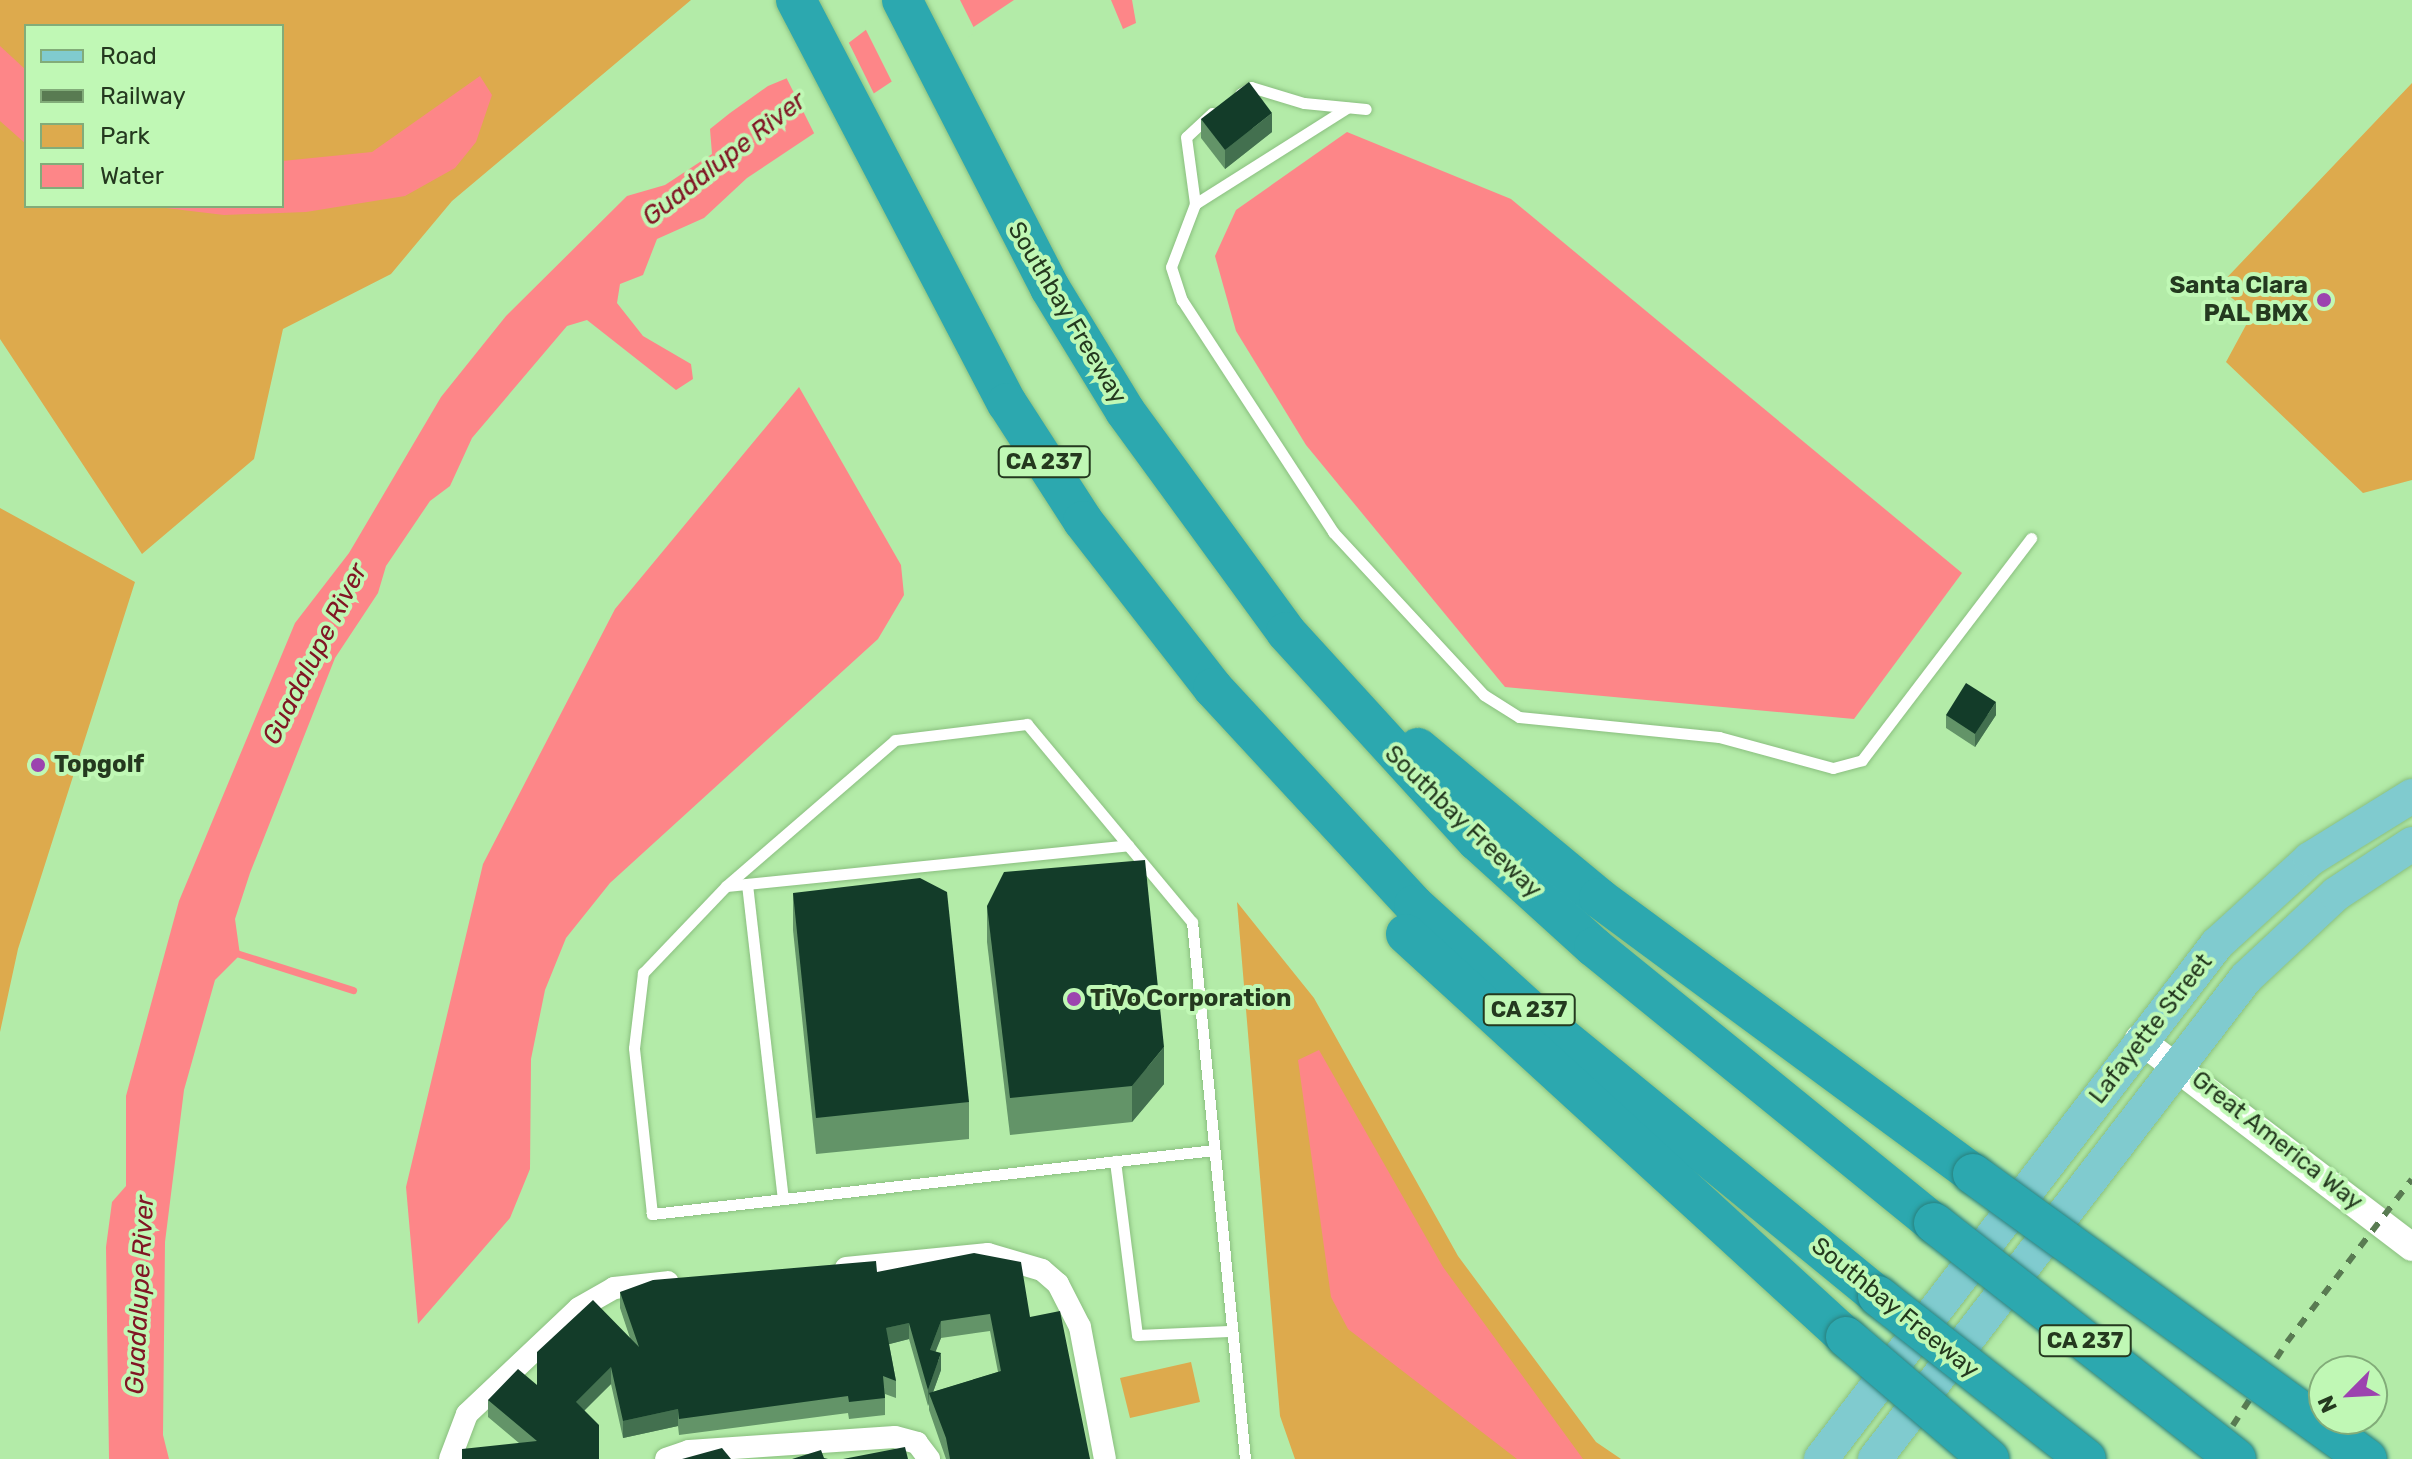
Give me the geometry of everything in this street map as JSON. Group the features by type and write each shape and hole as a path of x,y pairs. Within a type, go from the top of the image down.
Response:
{"highway":[{"name":"Southbay Freeway","path":"796,0 905,217 1049,469 1213,688 1414,905 1542,1021 1878,1296 2086,1459"},
{"name":"Southbay Freeway","path":"902,0 979,160 1125,411 1286,632 1489,852 1934,1223 2236,1459"},
{"path":"1286,632 1599,898 2367,1459"},
{"path":"1213,688 1252,771 1369,897 1846,1337 1989,1459"}],"main road":[{"name":"Lafayette Street","path":"1821,1459 2139,1039 2259,901 2310,859 2412,796"},
{"name":"Lafayette Street","path":"1875,1459 2179,1063 2289,933 2412,844"}],"street":[{"name":"Great America Way","path":"2139,1039 2179,1063 2412,1247"},
{"path":"818,1270 988,1254 1042,1270 1058,1284 1080,1327 1105,1459"},
{"path":"450,1459 467,1414 595,1296 696,1280"},
{"path":"666,1459 895,1437 917,1443 929,1459"}],"lane":[{"path":"1366,109 1251,87 1186,137 1195,204 1171,267 1182,300 1333,532 1484,695 1519,717 1719,737 1833,768 1862,760 2031,538"},
{"path":"1195,204 1348,108"},
{"path":"1214,1150 652,1214 634,1048 640,984 682,928 895,740 1027,724 1192,922 1214,1150 1229,1331 1245,1459"},
{"path":"726,886 1128,845"},
{"path":"747,884 783,1199"},
{"path":"1115,1161 1137,1335 1229,1331"}],"green space":[{"path":"0,0 691,0 452,201 391,274 283,329 254,459 142,554 0,339"},
{"name":"Santa Clara PAL BMX","path":"2412,83 2412,480 2363,493 2226,362 2252,314 2218,287"},
{"name":"Topgolf","path":"0,508 135,582 18,949 0,1032"},
{"path":"1237,902 1314,998 1458,1256 1596,1442 1621,1459 1295,1459 1280,1416"},
{"path":"1191,1362 1200,1402 1130,1418 1120,1378"}],"water":[{"name":"Guadalupe River","path":"905,0 1014,0 747,178 704,218 657,239 643,275 620,284 617,303 643,336 691,364 693,379 676,390 587,320 567,326 472,438 450,486 430,501 386,566 378,593 335,658 250,873 235,919 240,955 215,980 184,1090 165,1242 163,1435 169,1459 109,1459 106,1247 112,1202 126,1186 126,1096 179,901 295,623 349,553 441,397 506,316 627,196 665,185 712,154 710,129 730,113 768,86 821,64"},
{"path":"1111,0 1132,0 1136,23 1123,29"},
{"path":"0,46 24,68 24,142 0,121"},
{"path":"480,76 492,95 476,142 455,168 405,196 306,212 224,215 166,208 284,208 284,161 372,152"},
{"path":"1347,132 1511,199 1962,573 1854,719 1505,687 1306,445 1236,331 1215,256 1236,210"},
{"path":"799,387 901,565 904,595 878,639 610,883 566,938 545,990 531,1059 530,1169 510,1218 418,1324 406,1187 483,864 615,609"},
{"path":"1319,1050 1443,1267 1583,1459 1517,1459 1348,1329 1331,1297 1298,1060"}],"pier":[{"path":"899,0 960,0 976,32 894,86 864,26"},
{"path":"847,39 876,98 816,137 785,75"}],"building":[{"path":"1249,82 1272,113 1225,150 1201,119"},
{"path":"1966,683 1996,702 1975,734 1946,715"},
{"name":"TiVo Corporation","path":"1145,860 1164,1047 1132,1086 1010,1098 987,906 1004,872"},
{"path":"920,878 947,892 969,1102 816,1118 793,893"},
{"path":"974,1253 1021,1262 1030,1317 1060,1311 1090,1459 950,1459 946,1438 929,1393 1001,1371 990,1314 941,1321 930,1350 941,1353 928,1390 909,1323 886,1328 896,1381 883,1376 885,1398 849,1402 848,1396 679,1419 678,1409 623,1421 611,1367 576,1402 599,1425 599,1459 462,1459 462,1449 537,1441 488,1400 518,1369 537,1385 537,1352 593,1300 639,1347 620,1292 653,1280 876,1261 877,1272"},
{"path":"905,1447 908,1459 843,1459"},
{"path":"722,1448 731,1459 682,1459"},
{"path":"821,1450 824,1458 828,1459 792,1459"}],"waterway":[{"path":"233,952 353,990"}],"railway":[{"path":"2211,1459 2287,1342 2412,1179"}],"place":[{"name":"Santa Clara PAL BMX","path":"2324,300"},
{"name":"Topgolf","path":"38,765"},
{"name":"TiVo Corporation","path":"1074,999"}]}
